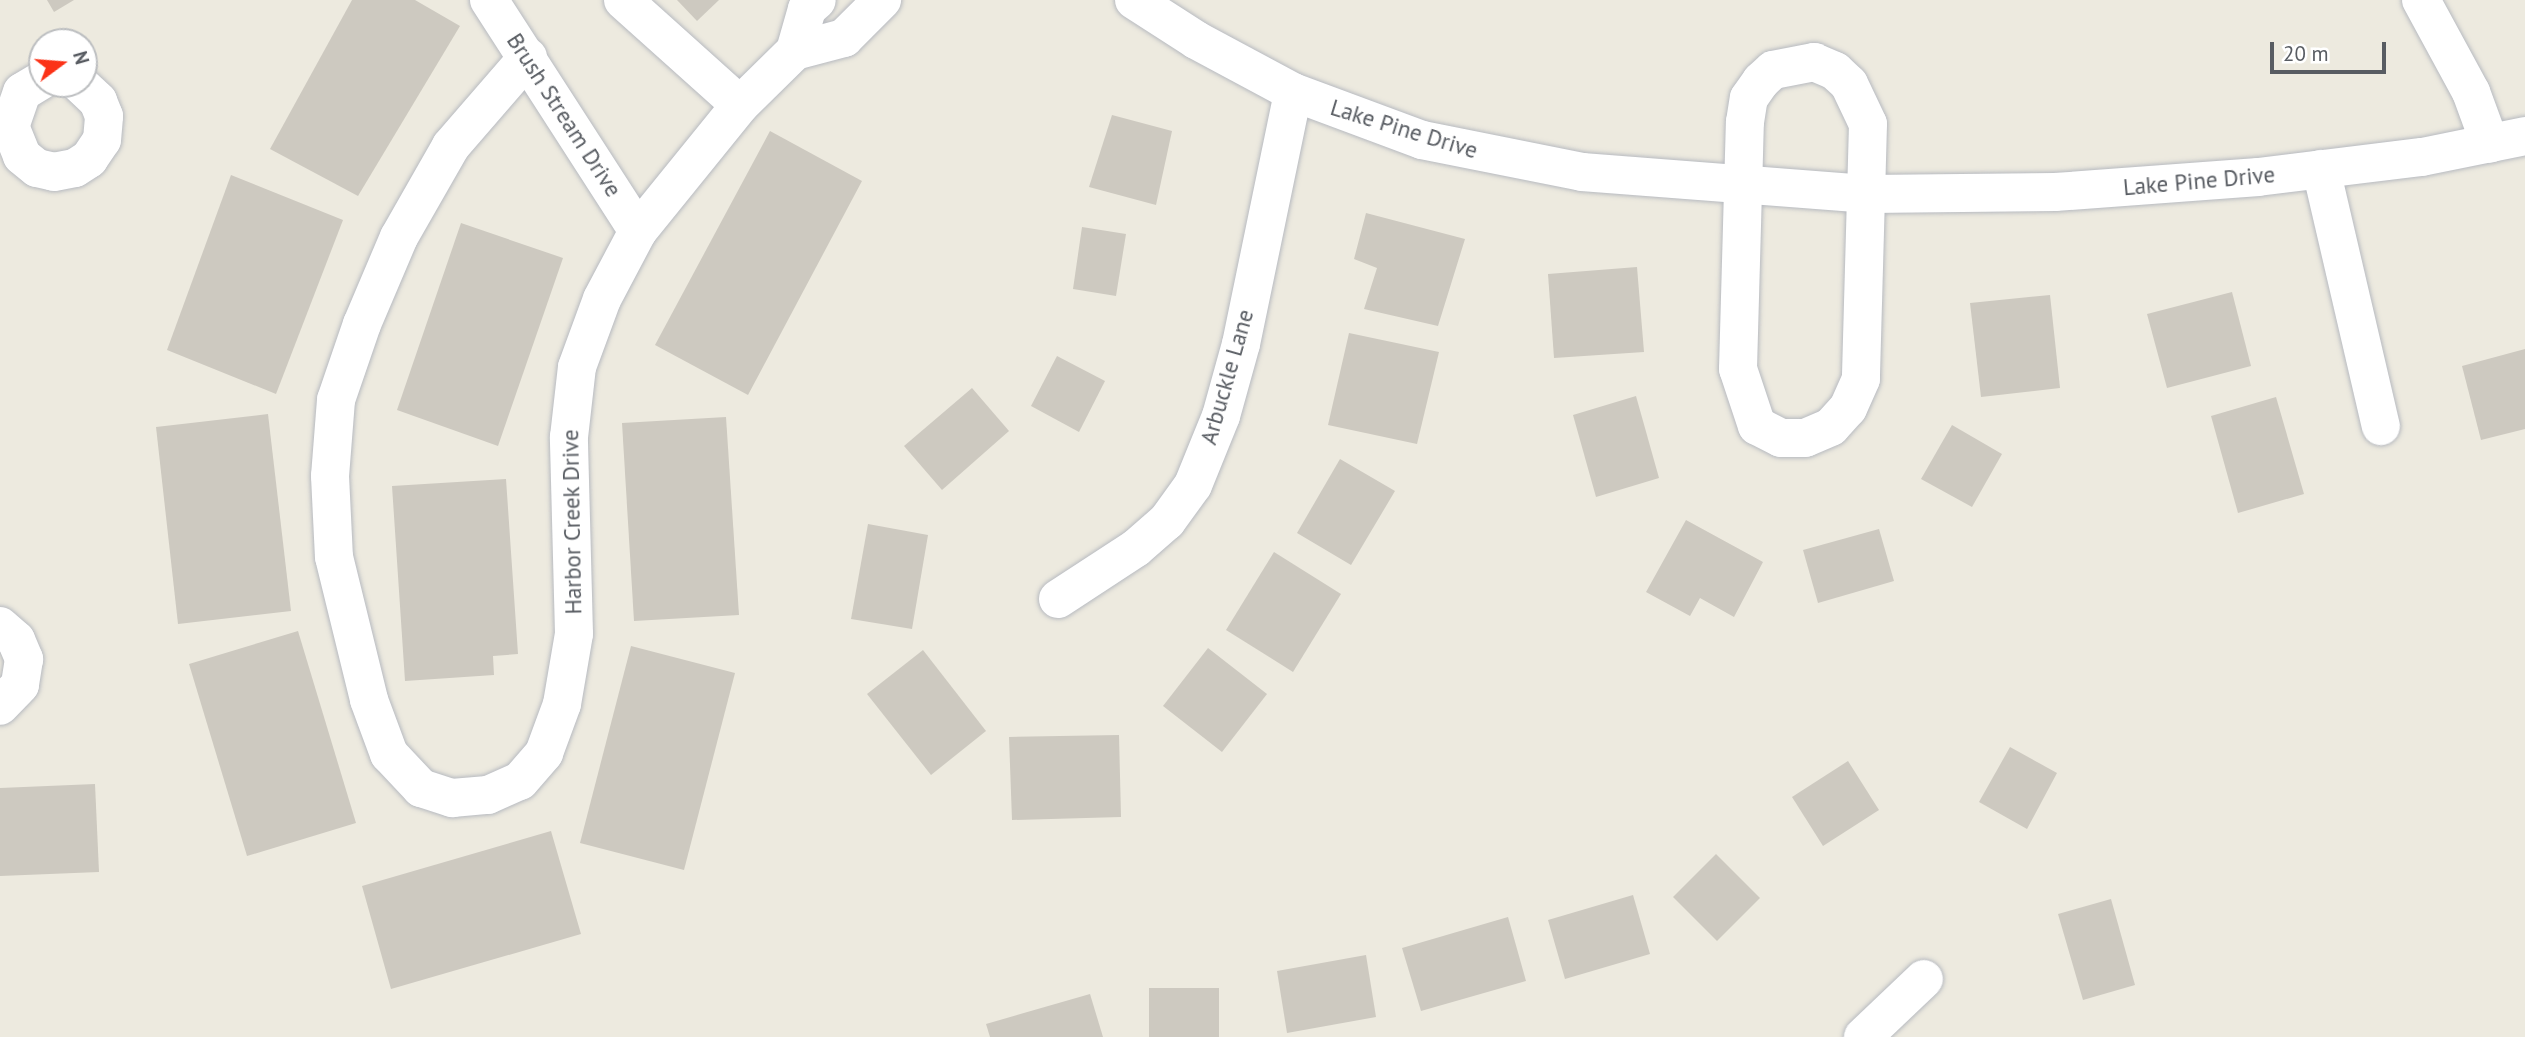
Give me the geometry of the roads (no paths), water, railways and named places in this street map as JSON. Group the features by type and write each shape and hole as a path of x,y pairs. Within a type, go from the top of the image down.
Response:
{"street":[{"name":"Brush Stream Drive","path":"489,0 638,231"},
{"path":"623,0 740,105 795,51 807,9 817,0"},
{"path":"795,51 844,38 882,0"},
{"name":"Lake Pine Drive","path":"1134,0 1196,40 1293,92 1422,140 1476,153 1582,172 1869,194 2111,189 2321,169 2508,140"},
{"path":"2421,0 2471,92 2508,140"},
{"name":"Harbor Creek Drive","path":"527,57 451,146 399,237 362,324 337,400 331,477 334,557 348,627 390,754 421,788 452,798 488,795 520,781 544,753 562,704 573,634 569,437 577,368 602,299 638,231 740,105"},
{"path":"1814,62 1835,71 1862,104 1868,124 1869,194 1861,379 1848,408 1831,427 1805,439 1781,438 1757,426 1738,369 1741,185 1749,98 1773,70 1814,62"},
{"path":"21,82 13,109 13,142 37,168 54,172 75,168 89,159 102,139 104,116 95,98"},
{"name":"Arbuckle Lane","path":"1058,600 1136,548 1167,521 1193,485 1222,416 1241,344 1293,92"},
{"path":"2321,169 2381,426"},
{"path":"0,626 16,640 24,659 20,685 0,706"},
{"path":"1863,1037 1924,979"}]}
